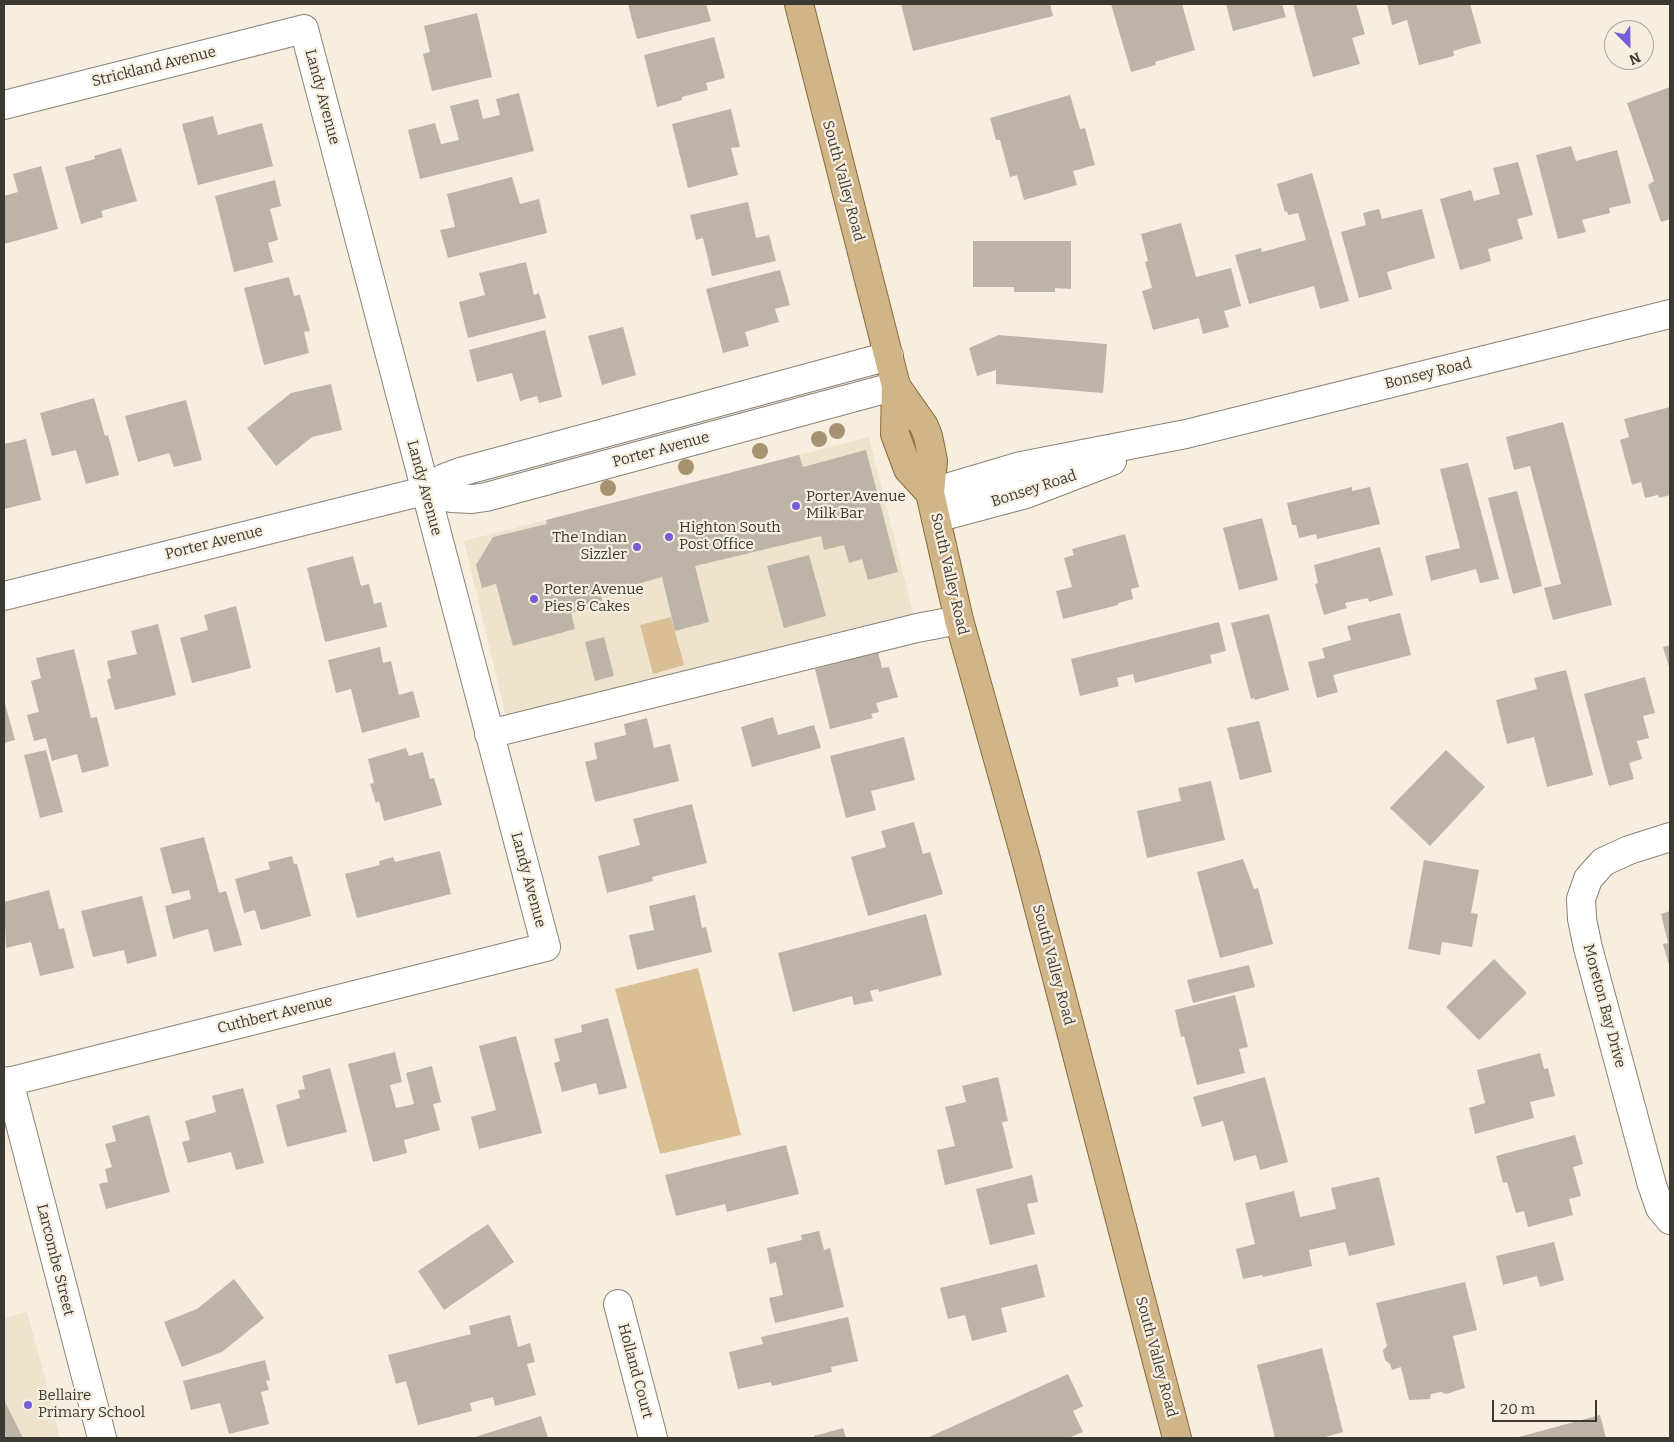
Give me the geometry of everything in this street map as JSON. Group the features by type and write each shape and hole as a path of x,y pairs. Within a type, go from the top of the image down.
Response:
{"main road":[{"name":"South Valley Road","path":"799,4 896,386 918,416 928,436 933,461 933,505 959,620 1026,859 1177,1438"}],"street":[{"name":"Strickland Avenue","path":"4,105 304,29"},
{"name":"Landy Avenue","path":"304,29 424,491 546,947"},
{"name":"Bonsey Road","path":"933,505 1026,494 1186,434 1670,314"},
{"name":"Porter Avenue","path":"4,596 424,491 444,478 468,470 889,356"},
{"name":"Porter Avenue","path":"424,491 451,498 486,497 896,386"},
{"path":"489,734 917,628 959,620"},
{"name":"Moreton Bay Drive","path":"1670,837 1629,850 1603,862 1588,879 1581,899 1582,920 1588,948 1652,1185 1660,1208 1670,1220"},
{"name":"Cuthbert Avenue","path":"6,1082 546,947"},
{"name":"Larcombe Street","path":"6,1082 102,1438"},
{"name":"Holland Court","path":"618,1304 653,1438"}],"shaded area":[{"path":"869,437 917,628 509,729 464,541"},
{"path":"671,617 684,665 653,674 640,625"},
{"path":"698,968 741,1135 660,1154 615,989"},
{"name":"Bellaire Primary School","path":"27,1312 60,1438 4,1438 4,1318"}],"building":[{"path":"628,4 706,4 711,21 637,39"},
{"path":"901,4 1050,4 1053,16 913,51"},
{"path":"1111,4 1182,4 1195,50 1155,62 1156,65 1131,72"},
{"path":"1226,4 1282,4 1286,17 1233,31"},
{"path":"1293,4 1356,4 1365,34 1352,38 1360,64 1313,77"},
{"path":"1387,4 1470,4 1481,43 1453,51 1454,56 1419,65 1407,20 1392,25"},
{"path":"477,13 492,77 432,91 423,54 430,52 424,26"},
{"path":"714,37 725,78 706,83 708,90 682,97 682,100 657,107 644,55"},
{"path":"1670,87 1670,219 1661,222 1648,185 1654,181 1627,103"},
{"path":"519,93 534,151 420,179 408,130 435,123 441,144 459,140 450,106 478,99 483,119 500,115 496,99"},
{"path":"1070,95 1080,129 1085,128 1095,165 1073,171 1077,185 1024,200 1017,175 1010,177 1000,140 996,140 990,118"},
{"path":"731,109 740,147 731,148 738,175 688,188 672,124"},
{"path":"213,116 218,135 262,123 273,166 198,185 182,124"},
{"path":"1571,146 1576,161 1617,150 1631,203 1609,208 1610,213 1582,220 1586,232 1558,239 1536,155"},
{"path":"121,148 137,201 101,211 103,217 81,224 65,167 95,159 94,156"},
{"path":"1518,162 1533,215 1517,219 1523,239 1488,249 1491,261 1460,270 1440,199 1471,190 1474,201 1500,194 1493,168"},
{"path":"41,166 58,229 4,244 4,196 18,192 13,174"},
{"path":"1312,173 1349,301 1320,309 1314,286 1249,304 1235,255 1261,248 1262,252 1306,240 1298,213 1288,215 1287,211 1285,212 1277,184"},
{"path":"512,177 520,204 539,199 547,233 448,258 440,230 455,227 447,194"},
{"path":"275,180 281,206 270,209 278,240 268,243 273,262 234,272 215,196"},
{"path":"748,202 756,238 769,235 776,261 712,276 703,238 696,240 690,215"},
{"path":"1379,209 1382,219 1422,209 1435,258 1387,272 1392,289 1359,298 1341,232 1366,225 1363,213"},
{"path":"1181,223 1196,277 1231,268 1241,306 1224,311 1229,327 1203,334 1199,318 1153,330 1142,291 1152,288 1145,262 1148,261 1141,234"},
{"path":"973,241 1071,241 1071,289 1055,288 1055,292 1014,292 1014,287 973,287"},
{"path":"526,262 534,295 539,293 546,318 468,338 459,302 485,295 479,273"},
{"path":"780,270 790,305 775,309 779,322 745,332 749,346 723,353 706,289"},
{"path":"289,277 294,296 300,295 310,331 304,332 309,353 264,365 244,288"},
{"path":"623,327 636,375 602,385 588,336"},
{"path":"545,330 562,397 539,403 537,396 520,401 512,373 477,382 469,350"},
{"path":"999,335 1107,344 1103,393 996,384 996,370 977,376 969,348"},
{"path":"331,384 342,430 312,437 276,466 247,428 291,393"},
{"path":"94,398 105,436 108,435 119,475 86,484 76,450 52,456 40,413"},
{"path":"186,400 202,460 174,467 169,453 138,462 125,416"},
{"path":"1670,407 1670,495 1659,498 1658,495 1645,498 1641,482 1632,485 1620,440 1629,437 1624,419"},
{"path":"1563,422 1612,605 1553,620 1544,588 1561,584 1530,466 1514,470 1506,437"},
{"path":"26,439 41,500 4,509 4,444"},
{"path":"866,450 898,572 868,580 862,559 849,563 844,545 824,550 821,536 695,566 709,622 675,631 662,577 601,594 603,605 571,613 575,629 513,646 496,584 482,588 476,565 493,537 547,524 546,520 799,455 803,467"},
{"path":"1468,463 1499,579 1480,583 1476,569 1431,581 1425,556 1460,548 1440,469"},
{"path":"1352,487 1352,491 1370,487 1380,524 1317,539 1316,534 1299,538 1296,525 1292,525 1287,503"},
{"path":"1517,491 1542,586 1513,594 1488,498"},
{"path":"1262,518 1278,580 1239,590 1223,528"},
{"path":"1125,534 1139,587 1131,589 1133,599 1118,603 1118,605 1063,619 1056,591 1072,587 1064,558 1074,555 1072,549"},
{"path":"1380,547 1393,595 1369,602 1368,598 1345,603 1347,608 1324,615 1315,584 1318,583 1314,565"},
{"path":"809,555 826,616 784,628 767,566"},
{"path":"353,556 361,586 369,584 374,604 381,602 387,627 325,642 307,568"},
{"path":"236,606 251,668 192,683 180,638 208,630 204,615"},
{"path":"1400,613 1411,655 1333,675 1338,692 1317,698 1308,662 1325,658 1322,648 1351,640 1347,626"},
{"path":"1269,614 1289,690 1255,700 1254,698 1251,699 1231,623"},
{"path":"1219,622 1226,651 1210,655 1212,663 1135,683 1133,674 1117,678 1119,686 1080,696 1071,659"},
{"path":"158,624 176,695 115,710 107,680 111,678 107,661 137,654 131,631"},
{"path":"604,637 614,676 595,681 585,642"},
{"path":"1670,645 1670,670 1663,647"},
{"path":"380,647 383,663 391,661 399,695 413,691 420,717 362,733 351,689 336,693 328,660"},
{"path":"74,649 91,718 97,717 109,766 82,773 77,754 52,761 46,738 34,741 27,715 39,712 31,681 41,678 36,658"},
{"path":"878,652 882,668 889,667 898,697 876,703 879,712 871,714 873,718 830,729 815,669"},
{"path":"1566,670 1593,775 1547,787 1534,737 1507,744 1496,700 1537,689 1534,678"},
{"path":"1645,677 1655,713 1643,716 1649,738 1637,741 1642,759 1629,763 1634,779 1609,786 1584,694"},
{"path":"4,700 15,740 4,743"},
{"path":"773,717 778,735 814,725 821,748 752,767 741,727"},
{"path":"647,718 654,748 670,744 679,781 595,802 585,762 597,759 594,743 626,735 624,724"},
{"path":"1259,721 1272,772 1240,780 1227,728"},
{"path":"904,737 915,780 871,791 876,810 846,818 830,756"},
{"path":"406,748 409,756 423,752 430,779 434,778 442,805 384,821 379,801 376,803 370,784 374,783 368,759"},
{"path":"46,750 63,812 40,818 24,755"},
{"path":"1446,750 1485,787 1430,846 1390,808"},
{"path":"1211,781 1225,840 1147,858 1137,811 1181,801 1178,788"},
{"path":"692,804 707,863 652,877 653,881 607,893 598,856 640,845 633,819"},
{"path":"914,822 923,854 930,852 943,894 868,916 851,857 886,847 881,831"},
{"path":"204,837 219,893 226,891 242,945 214,952 208,929 173,939 165,906 191,899 189,890 172,894 160,848"},
{"path":"440,851 451,894 357,918 345,874 380,865 379,861 393,857 395,862"},
{"path":"292,856 294,864 297,864 311,916 261,930 255,910 244,913 235,879 270,869 268,862"},
{"path":"1243,859 1254,889 1258,888 1273,944 1220,958 1197,872"},
{"path":"1424,860 1479,870 1471,913 1478,914 1472,947 1442,942 1440,955 1408,949"},
{"path":"49,890 59,929 64,928 74,968 40,976 31,942 6,948 4,902"},
{"path":"695,895 702,928 706,927 712,952 637,970 629,935 654,930 649,906"},
{"path":"142,896 157,956 127,964 124,950 93,957 81,911"},
{"path":"1670,911 1670,969 1663,944 1668,943 1661,914"},
{"path":"926,914 942,975 879,992 878,989 870,991 873,1001 854,1005 852,996 793,1012 778,953"},
{"path":"1494,959 1527,993 1479,1040 1446,1007"},
{"path":"1249,965 1255,987 1193,1003 1187,980"},
{"path":"1235,995 1248,1047 1239,1049 1245,1073 1197,1085 1184,1036 1181,1037 1175,1010"},
{"path":"608,1018 627,1088 599,1095 596,1083 562,1092 554,1063 560,1061 554,1039 582,1032 581,1025"},
{"path":"516,1036 542,1133 479,1149 471,1117 496,1110 479,1046"},
{"path":"395,1052 402,1082 390,1085 396,1108 414,1104 406,1073 432,1066 441,1102 433,1104 440,1130 404,1140 407,1153 373,1162 348,1064"},
{"path":"1540,1053 1544,1069 1548,1068 1555,1096 1530,1102 1534,1118 1475,1134 1469,1108 1485,1103 1477,1070"},
{"path":"330,1068 347,1132 287,1147 276,1105 300,1098 298,1090 305,1089 302,1076"},
{"path":"998,1077 1008,1121 1002,1122 1013,1168 945,1185 937,1150 955,1146 945,1107 966,1102 962,1086"},
{"path":"1265,1077 1288,1162 1260,1170 1256,1155 1234,1161 1223,1121 1202,1127 1193,1097"},
{"path":"243,1088 264,1163 236,1170 231,1152 188,1163 182,1142 190,1140 185,1121 216,1112 212,1096"},
{"path":"149,1115 170,1192 106,1209 99,1184 108,1182 105,1169 112,1167 105,1144 116,1141 112,1126"},
{"path":"1575,1135 1583,1164 1573,1167 1581,1196 1569,1199 1573,1215 1528,1227 1524,1211 1516,1213 1507,1182 1503,1183 1496,1156"},
{"path":"786,1145 799,1194 727,1212 725,1204 676,1216 665,1175"},
{"path":"1032,1175 1038,1202 1027,1204 1035,1234 990,1245 976,1189"},
{"path":"1379,1177 1395,1245 1349,1256 1345,1242 1309,1250 1312,1266 1263,1277 1262,1275 1243,1279 1236,1249 1255,1244 1245,1203 1294,1191 1300,1217 1336,1209 1331,1188"},
{"path":"488,1224 514,1262 444,1310 418,1271"},
{"path":"819,1231 824,1250 830,1248 844,1307 775,1323 769,1298 783,1295 776,1262 770,1264 767,1248 802,1240 801,1235"},
{"path":"1554,1242 1564,1280 1540,1287 1537,1276 1503,1285 1496,1256"},
{"path":"1037,1264 1045,1297 1001,1308 1007,1332 972,1341 965,1315 948,1319 940,1288"},
{"path":"234,1279 264,1318 222,1352 182,1367 164,1322 197,1309"},
{"path":"1465,1282 1477,1330 1453,1336 1465,1388 1446,1394 1441,1392 1431,1394 1430,1399 1409,1400 1401,1367 1392,1370 1390,1364 1385,1360 1383,1350 1387,1346 1376,1303"},
{"path":"510,1315 518,1347 530,1343 535,1362 527,1364 536,1395 495,1406 493,1397 470,1403 472,1411 418,1425 406,1381 396,1384 388,1355 471,1334 469,1326"},
{"path":"848,1317 858,1361 831,1367 832,1372 772,1386 771,1382 738,1389 729,1352 763,1344 761,1337"},
{"path":"1322,1348 1343,1432 1322,1438 1275,1438 1257,1365"},
{"path":"265,1360 270,1380 266,1381 269,1390 261,1392 269,1424 229,1434 220,1403 191,1410 183,1381"},
{"path":"1068,1374 1083,1406 1073,1411 1083,1432 1068,1438 927,1438"},
{"path":"4,1400 23,1438 4,1438"},
{"path":"1600,1415 1606,1438 1515,1438"},
{"path":"541,1416 548,1438 472,1438"},
{"path":"843,1428 846,1438 814,1438 814,1436"}],"place":[{"name":"Porter Avenue Milk Bar","path":"796,506"},
{"name":"Highton South Post Office","path":"669,537"},
{"name":"The Indian Sizzler","path":"637,547"},
{"name":"Porter Avenue Pies & Cakes","path":"534,599"},
{"name":"Bellaire Primary School","path":"28,1405"}]}
